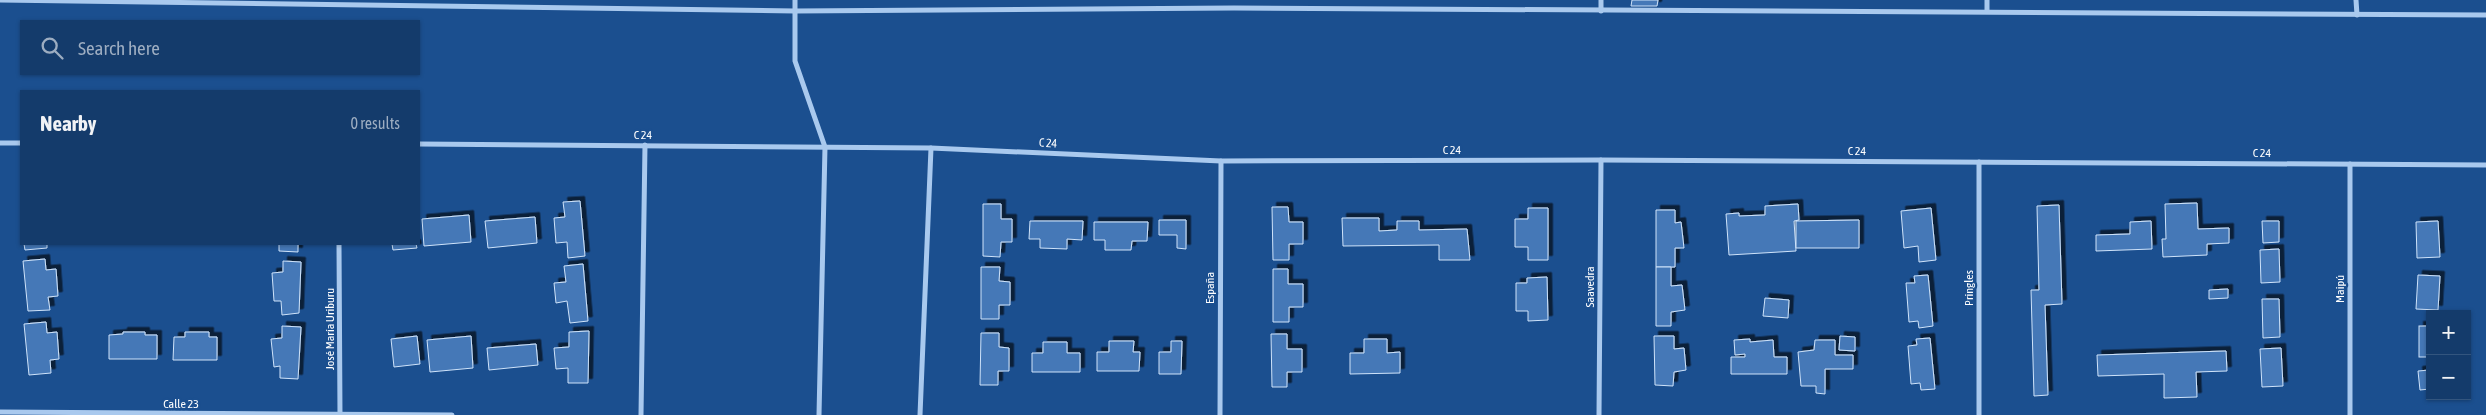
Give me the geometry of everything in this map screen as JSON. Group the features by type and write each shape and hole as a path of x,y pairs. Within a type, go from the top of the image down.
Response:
{"street":[{"path":"0,0 795,10 1234,8 2486,15"},
{"path":"795,0 796,61 825,147 819,415"},
{"path":"1601,0 1601,11"},
{"path":"1987,0 1987,11"},
{"path":"2356,0 2357,15"},
{"path":"0,142 20,143"},
{"name":"C 24","path":"420,144 645,144 931,148 1221,161 1601,160 2486,165"},
{"path":"641,415 645,144"},
{"path":"920,415 931,148"},
{"name":"Saavedra","path":"1599,415 1601,160"},
{"name":"España","path":"1220,415 1221,161"},
{"name":"Pringles","path":"1979,415 1980,162"},
{"name":"Maipú","path":"2350,164 2350,415"},
{"name":"José María Uriburu","path":"339,245 340,415"},
{"name":"Calle 23","path":"0,412 452,415"}],"building":[{"path":"1632,0 1658,0 1657,6 1631,6"},
{"path":"580,201 585,256 568,258 567,242 556,243 554,218 565,217 563,202"},
{"path":"2197,203 2198,229 2229,228 2229,243 2207,244 2207,255 2163,257 2162,239 2166,239 2165,204"},
{"path":"983,204 1001,204 1001,219 1012,219 1012,242 1001,242 1000,257 983,256"},
{"path":"1798,204 1799,220 1794,221 1796,251 1729,255 1726,214 1739,213 1739,216 1765,215 1765,206"},
{"path":"2059,205 2062,304 2045,305 2048,395 2034,396 2031,290 2039,290 2037,206"},
{"path":"1272,207 1288,207 1289,222 1303,222 1303,244 1289,244 1289,260 1273,260"},
{"path":"1528,208 1548,208 1548,260 1528,260 1528,247 1515,247 1515,219 1528,219"},
{"path":"1931,208 1936,260 1919,262 1918,246 1904,248 1901,211"},
{"path":"1656,210 1675,210 1675,223 1681,222 1684,248 1675,248 1675,267 1656,267"},
{"path":"469,215 471,242 424,246 422,219"},
{"path":"535,217 537,243 488,248 485,221"},
{"path":"1342,218 1379,218 1379,231 1397,230 1397,221 1419,221 1419,230 1467,229 1470,260 1439,260 1439,245 1343,246"},
{"path":"1159,220 1186,220 1186,249 1177,248 1177,235 1159,235"},
{"path":"1859,220 1859,248 1796,248 1796,221"},
{"path":"1030,221 1083,221 1082,240 1067,239 1067,249 1040,248 1040,239 1029,239"},
{"path":"2151,221 2152,249 2096,251 2096,235 2130,234 2130,222"},
{"path":"2262,221 2279,221 2279,242 2263,243"},
{"path":"2438,221 2440,257 2417,258 2416,222"},
{"path":"1094,222 1148,222 1147,241 1132,241 1131,250 1105,250 1105,240 1094,240"},
{"path":"24,245 47,245 47,248 25,250"},
{"path":"279,245 298,245 298,252 279,251"},
{"path":"392,245 416,245 417,248 393,250"},
{"path":"2279,249 2280,282 2261,283 2260,250"},
{"path":"45,259 46,270 56,269 58,296 48,297 50,310 28,311 23,261"},
{"path":"283,261 301,262 299,313 282,315 281,301 274,301 272,273 283,272"},
{"path":"583,264 588,321 570,323 567,301 556,303 554,283 566,282 564,266"},
{"path":"981,267 1000,267 999,281 1010,282 1010,305 999,305 999,319 981,319"},
{"path":"1656,267 1671,267 1671,286 1682,285 1685,310 1671,312 1671,326 1656,326"},
{"path":"1273,269 1288,269 1288,284 1303,284 1303,307 1289,307 1289,322 1273,322"},
{"path":"1928,275 1933,326 1919,328 1918,321 1909,322 1906,283 1915,283 1914,276"},
{"path":"2418,275 2440,276 2438,310 2416,309"},
{"path":"1547,277 1548,320 1528,321 1528,311 1516,311 1516,283 1527,283 1527,278"},
{"path":"2228,289 2228,298 2209,299 2209,290"},
{"path":"1765,298 1789,300 1788,318 1763,316"},
{"path":"2262,299 2279,299 2280,337 2263,338"},
{"path":"46,322 47,333 57,332 59,359 50,360 51,373 29,375 24,324"},
{"path":"282,326 301,327 298,379 280,378 280,366 274,367 271,339 282,338"},
{"path":"2419,326 2426,326 2426,357 2419,357"},
{"path":"589,331 588,383 568,383 568,368 556,369 554,348 569,347 569,332"},
{"path":"123,332 145,332 145,335 157,335 157,359 109,359 109,335 123,334"},
{"path":"185,332 209,332 209,337 217,337 217,360 173,360 174,337 185,337"},
{"path":"981,333 999,333 999,347 1009,348 1009,371 998,371 998,385 980,385"},
{"path":"1271,334 1287,334 1287,349 1302,349 1302,372 1287,372 1287,387 1272,387"},
{"path":"417,336 420,364 394,367 391,339"},
{"path":"471,336 473,368 430,372 427,340"},
{"path":"1654,336 1674,336 1674,349 1684,348 1686,370 1674,372 1673,386 1655,385"},
{"path":"1840,336 1855,337 1855,351 1839,350"},
{"path":"1930,338 1935,389 1921,390 1920,383 1911,384 1908,346 1917,345 1916,339"},
{"path":"1364,339 1387,339 1387,353 1400,352 1400,373 1350,374 1350,353 1364,353"},
{"path":"1750,339 1750,342 1773,340 1774,357 1787,357 1787,374 1731,374 1731,357 1745,357 1745,354 1735,355 1734,340"},
{"path":"1815,340 1835,340 1835,355 1853,355 1853,369 1825,369 1825,394 1816,393 1816,386 1801,386 1798,352 1814,350"},
{"path":"1109,341 1134,341 1133,352 1140,352 1139,371 1097,371 1097,352 1109,352"},
{"path":"1171,341 1182,341 1181,374 1159,374 1159,352 1171,352"},
{"path":"1043,342 1067,342 1067,353 1080,353 1080,372 1032,372 1032,353 1043,353"},
{"path":"536,344 538,365 489,370 487,348"},
{"path":"2281,348 2283,386 2262,387 2260,349"},
{"path":"2226,351 2227,371 2196,372 2197,397 2164,398 2164,374 2098,376 2097,355"},
{"path":"2426,370 2426,389 2420,390 2418,371"}]}
